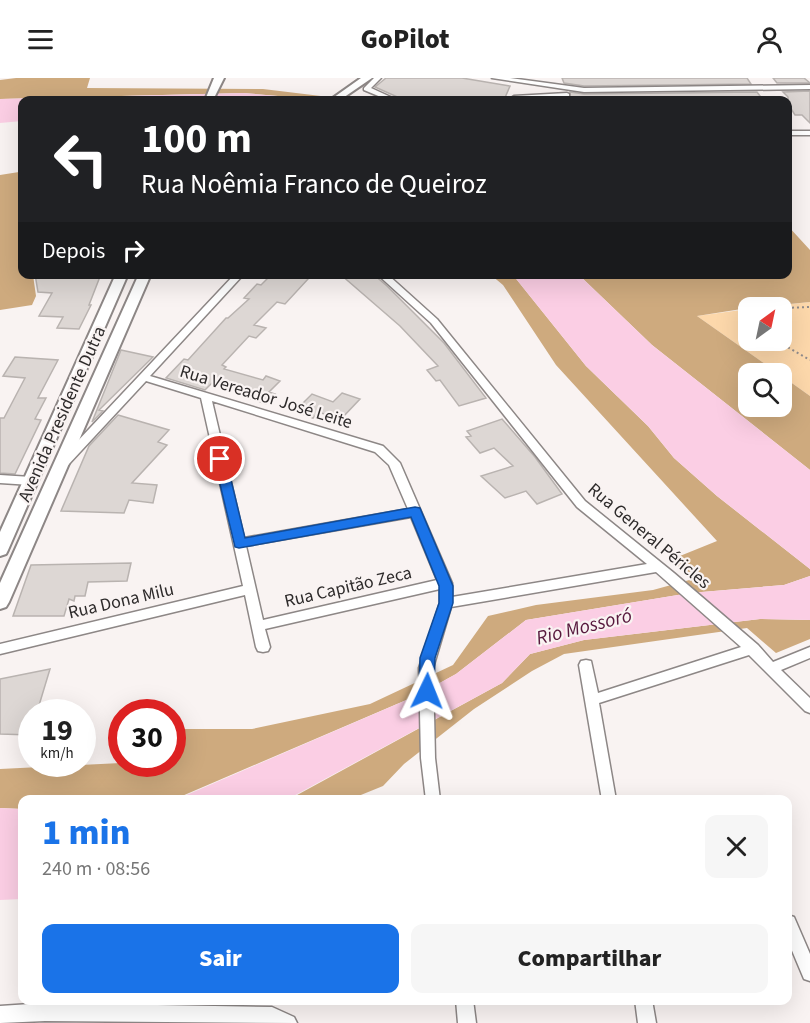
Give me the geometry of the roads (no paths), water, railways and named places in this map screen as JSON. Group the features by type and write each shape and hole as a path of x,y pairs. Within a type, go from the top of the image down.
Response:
{"main road":[{"path":"211,96 219,78"},
{"path":"342,96 366,83"},
{"name":"Avenida Presidente Dutra","path":"0,549 120,279"},
{"name":"Avenida Presidente Dutra","path":"0,602 143,279"},
{"path":"0,549 23,551"}],"street":[{"path":"366,83 378,78"},
{"path":"499,79 518,83 539,82 609,91"},
{"path":"366,83 387,96"},
{"path":"515,96 518,83"},
{"path":"550,96 609,91 810,87"},
{"path":"792,133 810,133"},
{"path":"62,464 235,279"},
{"name":"Rua General Péricles","path":"387,279 434,321 567,489 594,515 670,576 753,649 810,707"},
{"name":"Rua Vereador José Leite","path":"144,377 379,449 393,463 415,512"},
{"path":"206,396 263,647"},
{"path":"0,479 31,481"},
{"path":"239,543 415,512 446,583 446,603 426,668 428,758 432,795"},
{"path":"446,603 657,567"},
{"name":"Rua Capitão Zeca","path":"258,626 446,583"},
{"name":"Rua Dona Milu","path":"0,649 250,589"},
{"path":"592,700 753,649"},
{"path":"772,668 810,652"},
{"path":"586,665 608,795"},
{"path":"792,931 810,973"},
{"path":"465,1005 467,1023"},
{"path":"644,1005 647,1023"},
{"path":"0,1015 45,1012 272,1016 288,1023"}],"water":[{"path":"243,93 279,96 122,96"},
{"path":"0,99 18,99 18,121 0,123"},
{"path":"516,279 583,279 652,345 738,413 738,417 743,417 810,470 810,569 717,496 674,458 648,426 586,366"},
{"name":"Rio Mossoró","path":"810,576 810,620 760,619 584,640 530,654 502,683 295,795 187,795 418,695 456,674 526,620 690,593 784,585"},
{"path":"0,808 18,809 18,899 0,900"}]}
